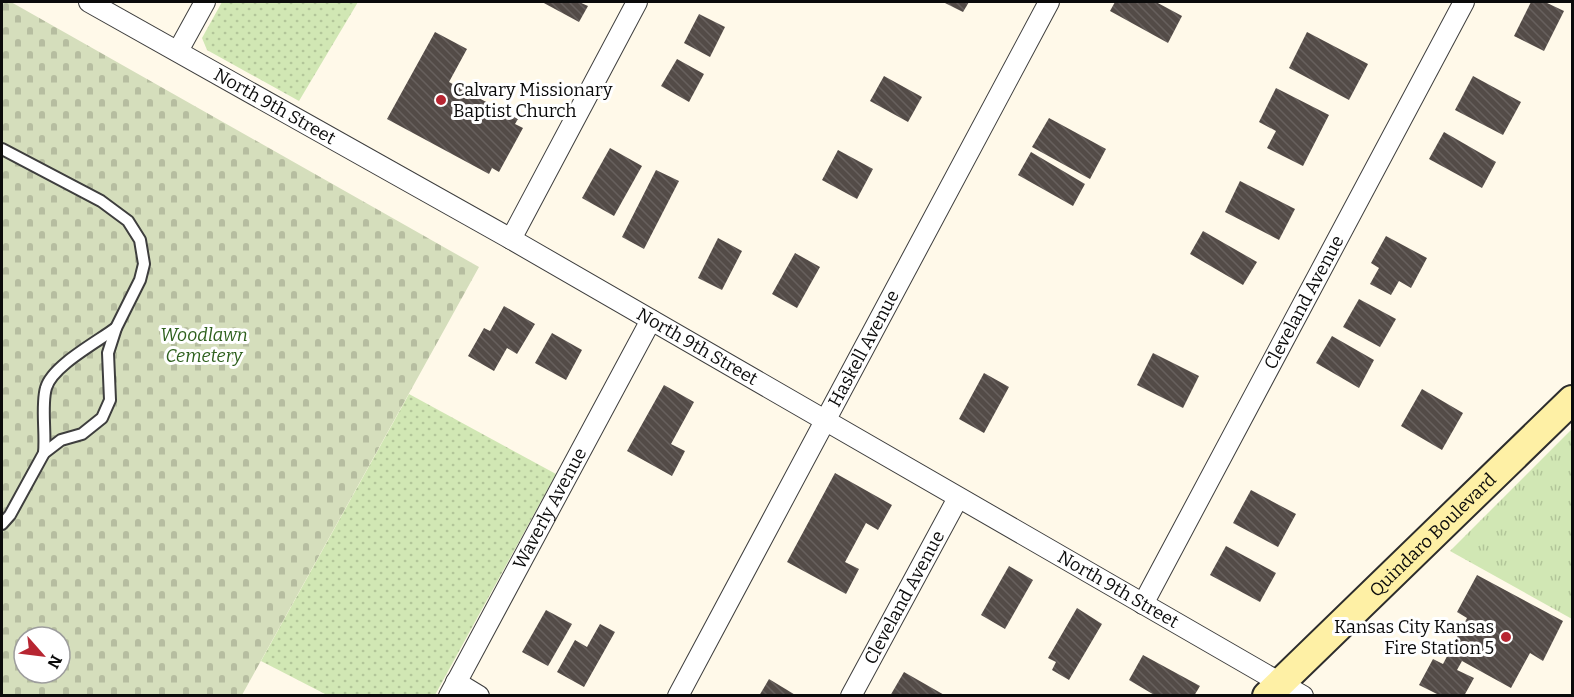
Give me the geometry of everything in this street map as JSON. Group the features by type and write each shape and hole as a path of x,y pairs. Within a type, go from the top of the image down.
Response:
{"main road":[{"name":"Quindaro Boulevard","path":"1283,691 1572,400"}],"street":[{"name":"North 9th Street","path":"89,2 511,239 1143,604 1283,691"},
{"path":"178,51 205,2"},
{"path":"511,239 637,2"},
{"name":"Haskell Avenue","path":"678,696 1049,2"},
{"name":"Cleveland Avenue","path":"1143,604 1464,2"},
{"name":"Waverly Avenue","path":"453,689 651,320"},
{"name":"Cleveland Avenue","path":"851,696 958,498"},
{"path":"453,689 479,696"}],"lane":[{"path":"2,149 101,201 128,221 140,240 144,264 140,280 116,328 108,353 110,400 102,418 82,434 61,440 44,453"},
{"path":"2,524 10,515 44,453 46,387 54,372 116,328"}],"green space":[{"name":"Woodlawn Cemetery","path":"2,2 11,2 479,267 242,695 2,695"},
{"path":"222,2 358,2 299,101 207,50 202,38"},
{"path":"409,394 556,474 435,695 327,695 261,661"},
{"path":"1572,429 1572,619 1450,551"}],"building":[{"path":"542,2 579,2 588,6 579,22"},
{"path":"943,2 969,2 963,12"},
{"path":"1115,2 1156,2 1182,16 1168,43 1110,11"},
{"path":"1531,2 1545,2 1564,11 1544,51 1514,36"},
{"path":"699,14 725,27 710,57 684,43"},
{"name":"Calvary Missionary Baptist Church","path":"435,32 467,49 449,82 518,119 515,124 523,128 499,172 492,168 489,174 387,119"},
{"path":"1307,32 1368,64 1349,100 1289,68"},
{"path":"677,59 704,74 689,102 661,86"},
{"path":"884,76 922,97 908,122 870,101"},
{"path":"1473,76 1521,102 1503,135 1455,110"},
{"path":"1276,88 1329,115 1303,166 1267,148 1276,131 1259,122"},
{"path":"1049,118 1106,149 1090,179 1032,147"},
{"path":"1444,132 1496,162 1482,188 1429,159"},
{"path":"610,148 642,166 614,216 582,198"},
{"path":"838,150 873,169 857,199 822,180"},
{"path":"1031,152 1085,184 1073,206 1018,175"},
{"path":"656,170 679,181 644,249 622,237"},
{"path":"1240,181 1295,209 1279,240 1225,212"},
{"path":"1203,231 1257,262 1243,285 1190,254"},
{"path":"1386,236 1427,258 1411,288 1399,281 1391,295 1370,284 1379,268 1371,263"},
{"path":"718,238 742,251 722,290 698,278"},
{"path":"795,253 820,267 797,308 772,294"},
{"path":"1359,299 1396,319 1380,347 1343,327"},
{"path":"504,306 535,324 517,354 507,348 494,371 468,356 484,328 490,331"},
{"path":"552,333 582,350 566,380 535,363"},
{"path":"1332,336 1374,360 1359,388 1316,363"},
{"path":"1153,353 1199,376 1183,408 1137,385"},
{"path":"984,373 1009,387 984,433 959,419"},
{"path":"664,385 694,402 671,444 685,451 672,476 627,451"},
{"path":"1422,389 1463,413 1442,450 1401,426"},
{"path":"835,473 892,505 878,530 866,523 845,562 859,569 846,594 787,562"},
{"path":"1251,490 1296,514 1278,547 1233,523"},
{"path":"1226,546 1276,573 1260,602 1210,575"},
{"path":"1009,566 1033,580 1005,629 981,615"},
{"name":"Kansas City Kansas Fire Station 5","path":"1477,575 1563,621 1543,661 1530,653 1511,688 1462,661 1457,670 1474,678 1464,696 1441,696 1419,685 1433,659 1443,664 1467,618 1457,612"},
{"path":"1077,608 1102,624 1069,680 1052,670 1056,662 1048,658"},
{"path":"546,610 572,624 548,666 522,652"},
{"path":"600,624 615,632 584,687 557,672 575,640 587,647"},
{"path":"1143,655 1200,686 1194,696 1156,696 1129,680"},
{"path":"904,672 946,696 890,696"},
{"path":"769,679 797,696 759,696"}],"place":[{"name":"Calvary Missionary Baptist Church","path":"441,100"},
{"name":"Kansas City Kansas Fire Station 5","path":"1506,637"}]}
